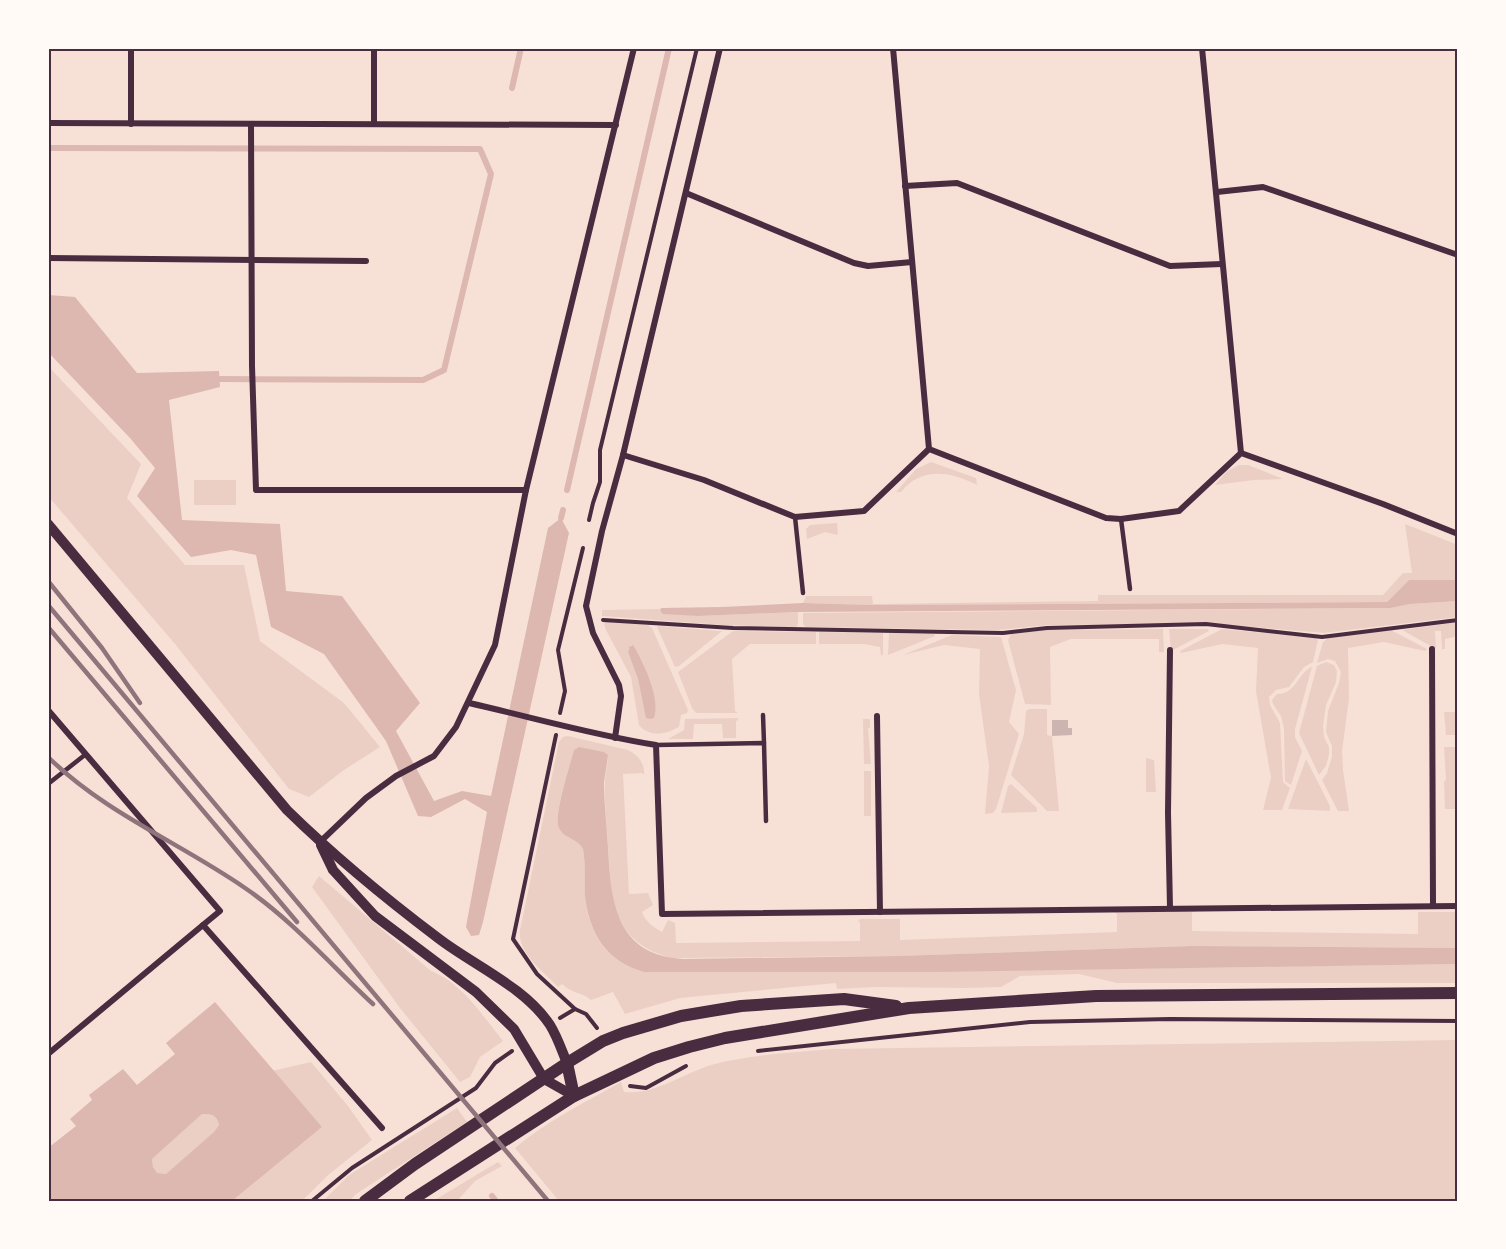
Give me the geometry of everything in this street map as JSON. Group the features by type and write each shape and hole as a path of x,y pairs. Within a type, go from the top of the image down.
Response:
{"main road":[{"path":"410,1201 574,1096 654,1058 725,1038 909,1008 1096,996 1458,993"},
{"path":"365,1201 415,1164 567,1063 611,1038 681,1016 741,1006 844,999 909,1008"},
{"path":"567,1063 574,1096"}],"street":[{"path":"131,48 131,124"},
{"path":"374,48 374,124"},
{"path":"320,842 366,798 396,777 434,756 456,727 495,645 526,490 634,48"},
{"path":"615,738 621,696 619,685 593,633 586,606 602,531 720,48"},
{"path":"893,48 929,449"},
{"path":"1202,48 1241,453"},
{"path":"48,123 251,128 374,124 616,125"},
{"path":"251,128 252,393 256,490 526,490"},
{"path":"905,186 957,183 1170,266 1222,264"},
{"path":"1217,192 1263,187 1458,255"},
{"path":"686,193 854,263 868,266 912,262"},
{"path":"48,258 366,261"},
{"path":"622,455 704,480 795,517 864,511 929,449"},
{"path":"929,449 1106,518 1120,519 1179,512 1241,453"},
{"path":"1241,453 1383,504 1458,534"},
{"path":"48,524 287,810 320,842 379,892 440,940 509,985 536,1009 550,1025 567,1063"},
{"path":"1432,649 1434,906"},
{"path":"1170,650 1168,813 1170,908"},
{"path":"469,703 536,717 615,738 656,745 662,914 1458,906"},
{"path":"48,710 220,911 48,1054"},
{"path":"877,716 880,912"},
{"path":"320,842 333,870 375,916 476,992 514,1029 544,1079 574,1096"},
{"path":"203,925 382,1128"}],"lane":[{"path":"795,517 803,593"},
{"path":"1120,519 1130,589"},
{"path":"763,716 766,821"},
{"path":"656,745 764,743"},
{"path":"48,784 86,754"}],"path":[{"path":"589,619 733,628 1004,633 1047,628 1206,624 1322,637 1458,620"},
{"path":"550,1025 575,1009"},
{"path":"767,1050 1030,1022 1170,1019 1458,1021"},
{"path":"312,1201 352,1168 476,1088 495,1063 522,1045"}],"shaded area":[{"path":"48,295 75,297 137,373 219,371 220,387 169,400 182,520 280,524 286,591 342,596 420,703 396,731 434,801 462,791 491,796 548,528 561,518 569,533 479,935 471,936 466,927 487,812 465,799 431,817 418,816 386,741 324,654 271,627 256,555 231,550 191,557 137,496 155,468 130,438 48,352"},
{"path":"48,366 141,464 127,498 185,565 244,565 260,641 344,703 380,747 344,770 309,797 289,789 175,644 48,496"},
{"path":"931,462 976,478 977,485 957,477 937,474 918,478 901,492 896,492 916,469"},
{"path":"1239,465 1248,465 1283,479 1215,485 1227,471"},
{"path":"194,480 236,480 236,505 194,505"},
{"path":"837,523 838,535 825,532 807,539 806,529 810,525"},
{"path":"1405,524 1458,545 1458,580 1409,580 1387,602 873,605 803,603 806,596 872,596 873,604 1098,601 1098,595 1383,595 1403,573 1412,573"},
{"path":"1409,580 1458,580 1458,601 1410,604 1391,608 798,612 698,616 663,614 660,611 661,608 803,603 873,605 1387,602"},
{"path":"1458,601 1458,617 1324,633 1215,624 1048,625 998,630 806,627 803,624 803,613 1391,608 1410,604"},
{"path":"660,609 660,612 698,616 798,612 798,624 796,627 722,625 602,616 602,610"},
{"path":"606,621 648,625 652,628 688,710 687,713 681,715 679,727 658,734 648,732 639,725 631,677 604,624","holes":["632,645 645,668 652,694 655,712 650,719 644,707 628,648"]},
{"path":"1458,622 1458,636 1445,639 1445,649 1442,649 1441,631 1435,631 1436,649 1402,630"},
{"path":"657,627 722,631 675,667"},
{"path":"1163,629 1164,652 1159,652 1159,639 1071,639 1050,647 1051,705 1025,704 1008,640 1011,634 1047,630"},
{"path":"1169,629 1208,629 1209,631 1171,651"},
{"path":"1222,629 1318,640 1313,662 1304,667 1289,687 1276,690 1269,697 1270,705 1280,723 1283,782 1290,788 1282,810 1263,810 1271,778 1256,691 1258,648 1222,644 1181,653 1180,651"},
{"path":"1391,630 1427,649 1425,651 1384,642 1348,648 1349,699 1342,751 1349,811 1338,811 1322,780 1332,757 1332,746 1326,732 1328,711 1341,672 1335,661 1328,659 1317,663 1323,642 1328,638"},
{"path":"733,631 816,632 816,644 750,644 732,659 735,711 738,713 696,713 678,672"},
{"path":"819,632 883,633 883,655 881,655 880,647 864,644 819,644"},
{"path":"889,633 934,634 935,636 888,655"},
{"path":"952,635 1001,637 1016,690 1009,722 1019,734 993,813 985,814 989,766 979,694 980,649 944,645 903,655"},
{"path":"633,645 646,670 653,691 656,710 654,718 646,718 638,679 628,652 629,647"},
{"path":"1326,662 1334,665 1337,671 1336,682 1326,705 1323,726 1329,754 1326,766 1319,775 1299,733 1317,666"},
{"path":"1312,667 1295,729 1295,737 1302,751 1291,785 1285,781 1284,728 1281,716 1272,700 1277,694 1289,691"},
{"path":"1047,709 1047,735 1052,736 1059,811 1047,811 1011,775 1024,734 1026,711"},
{"path":"1444,712 1458,712 1458,735 1446,735"},
{"path":"738,718 736,738 723,738 722,724 694,724 693,739 668,739 684,730 685,719"},
{"path":"863,719 870,719 870,728 868,728 871,764 864,764"},
{"path":"568,736 628,750 635,754 642,763 644,775 642,773 623,774 629,894 648,893 653,905 642,912 643,915 650,924 662,932 668,920 675,923 676,943 860,941 860,922 858,922 860,919 900,919 900,940 1117,932 1115,912 1194,910 1195,912 1192,912 1192,931 1418,934 1418,912 1456,912 1458,948 1192,946 897,956 672,958 652,951 637,941 626,929 618,915 613,899 605,806 608,756 604,752 574,750 560,802 559,828 564,834 578,842 583,849 587,910 596,935 602,945 619,961 644,972 895,972 1458,964 1458,983 1117,983 1079,974 1020,976 1001,987 837,989 836,983 680,998 625,1014 613,992 591,1000 569,990 562,984 558,987 533,962 520,938 559,742 563,737"},
{"path":"579,747 604,752 608,755 604,799 609,868 615,906 631,937 644,948 661,956 684,959 897,956 1192,946 1458,948 1458,964 935,972 644,972 619,961 602,944 596,934 587,910 583,849 559,828 558,813 563,790 574,750"},
{"path":"1444,747 1458,747 1458,809 1445,809"},
{"path":"1146,758 1154,760 1156,792 1146,792"},
{"path":"1306,759 1330,806 1330,811 1288,809"},
{"path":"864,771 871,771 871,816 864,816"},
{"path":"1011,784 1037,808 1037,812 1001,813 1008,786"},
{"path":"319,876 431,971 453,983 480,1011 503,1041 480,1057 470,1077 460,1082 400,1008 312,887"},
{"path":"215,1002 322,1127 232,1201 48,1201 48,1148 76,1126 70,1119 92,1100 89,1095 123,1069 137,1085 175,1054 166,1043","holes":["202,1114 217,1119 219,1125 214,1132 166,1174 157,1173 152,1159"]},
{"path":"1458,1040 1458,1201 559,1201 515,1148 553,1121 621,1082 624,1092 647,1090 711,1065 771,1054 831,1049"},
{"path":"311,1062 348,1106 372,1140 327,1176 302,1201 232,1201 322,1127 272,1071"},
{"path":"457,1108 467,1122 356,1194 349,1201 323,1201 349,1175"},
{"path":"202,1114 211,1115 217,1119 219,1125 214,1133 166,1174 157,1173 152,1159"},
{"path":"498,1162 502,1166 475,1181 457,1201 433,1201"}],"building":[{"path":"1052,720 1068,720 1068,728 1072,728 1072,735 1052,736"}],"waterway":[{"path":"512,88 521,48"},
{"path":"567,490 669,48"},
{"path":"48,148 480,149 491,174 444,370 423,380 218,379"},
{"path":"561,518 563,510"},
{"path":"492,1196 496,1201"}],"railway":[{"path":"48,581 102,648 140,703"},
{"path":"48,605 548,1201"},
{"path":"48,627 297,922"},
{"path":"48,757 70,777 118,811 245,888 295,928 373,1004"}]}
